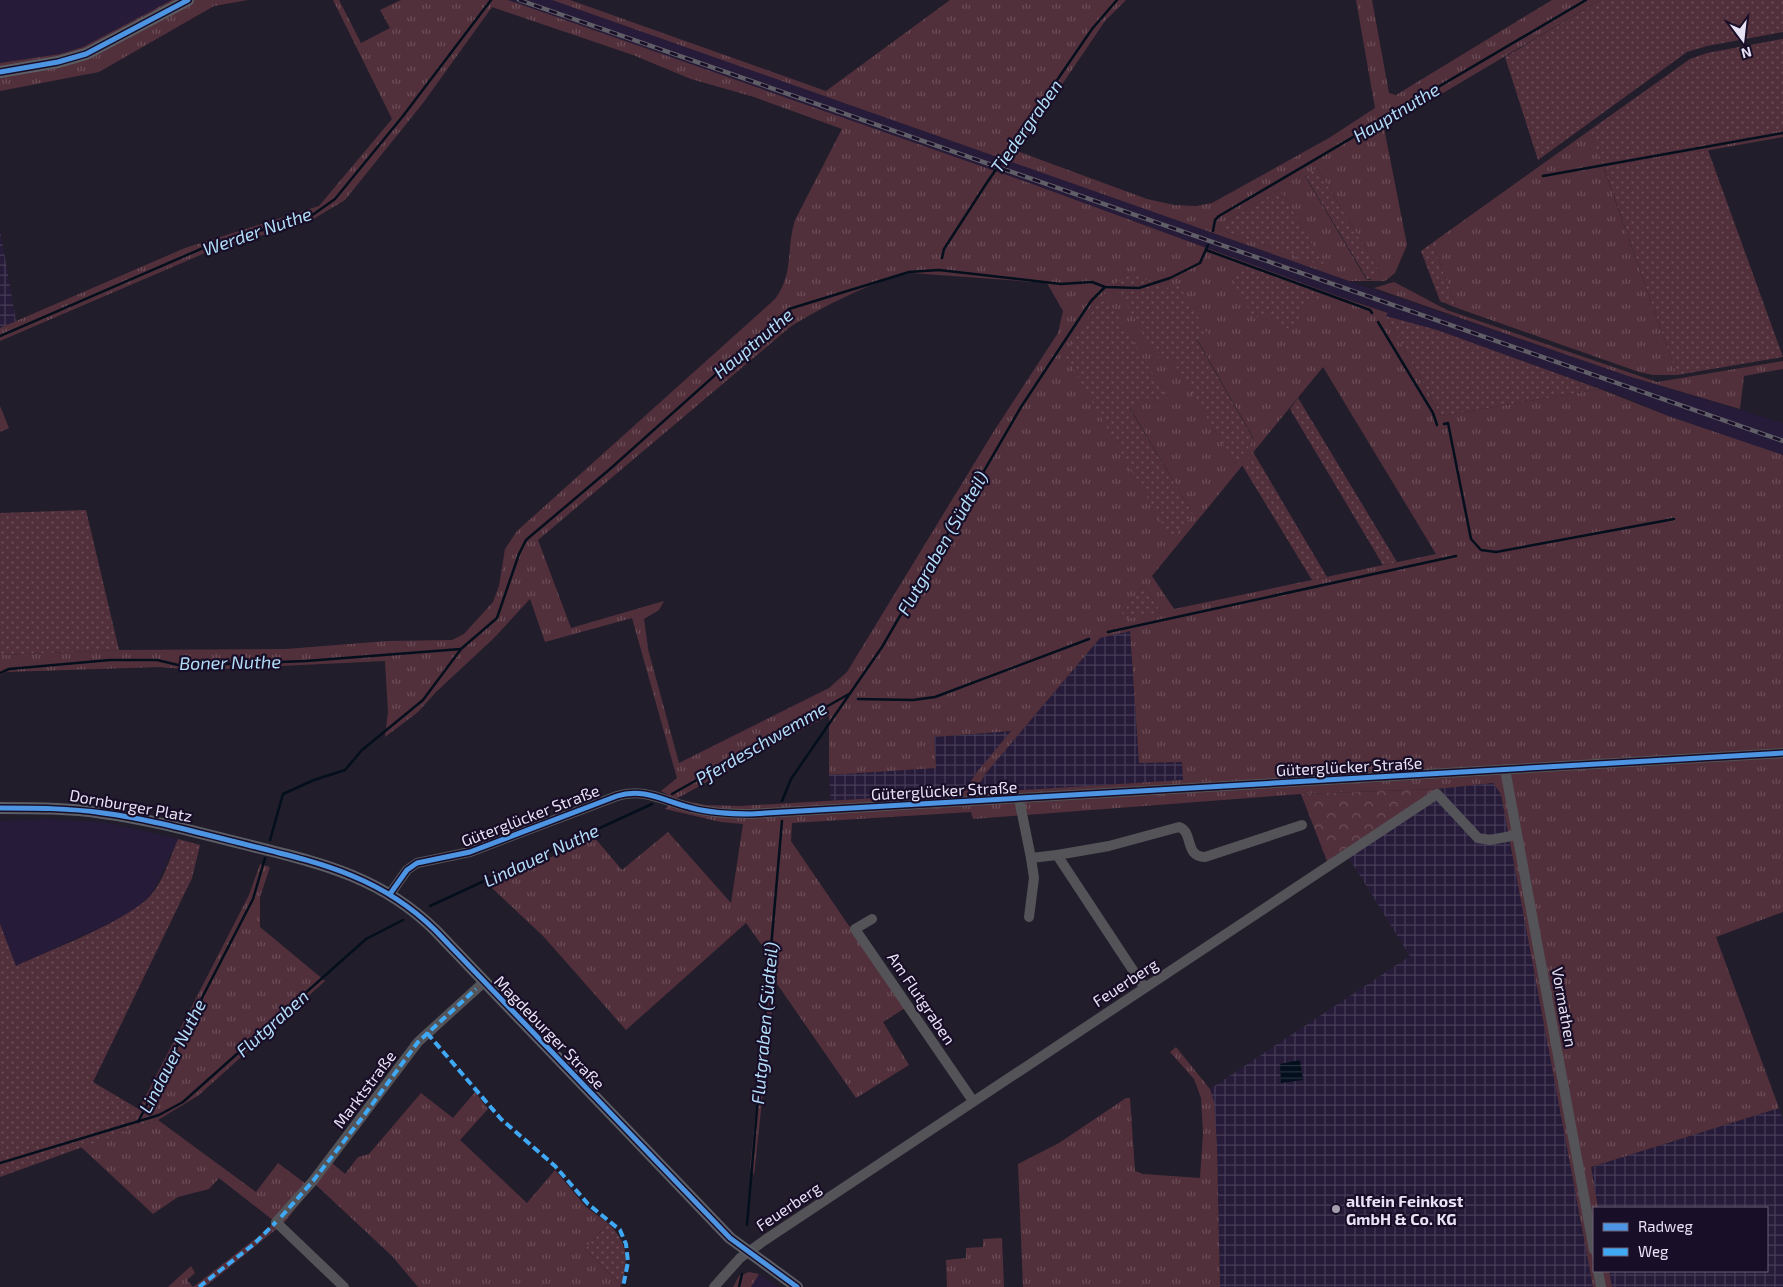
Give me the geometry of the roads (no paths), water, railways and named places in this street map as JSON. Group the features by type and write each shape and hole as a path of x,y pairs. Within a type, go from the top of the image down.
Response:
{"main road":[{"path":"0,72 58,62 86,54 188,0"},
{"name":"Dornburger Platz","path":"0,808 54,808 104,813 254,846"},
{"name":"Magdeburger Straße","path":"254,846 339,869 367,880 411,908 422,917 716,1223 748,1253 797,1287"}],"street":[{"name":"Güterglücker Straße","path":"390,894 407,870 417,863 470,852 626,793 638,792 680,805 722,813 750,814 1783,753"},
{"name":"Vormathen","path":"1505,769 1593,1245"},
{"name":"Feuerberg","path":"714,1287 740,1258 1144,987 1437,794 1478,838 1490,840 1517,835"},
{"path":"1019,799 1034,878 1029,916"},
{"path":"1030,858 1109,846 1179,827 1186,832 1192,852 1200,857 1206,857 1302,824"},
{"path":"1058,855 1144,987"},
{"name":"Am Flutgraben","path":"872,919 855,929 973,1101"},
{"name":"Marktstraße","path":"344,1287 276,1222 313,1181 418,1042 484,982"},
{"path":"1598,1272 1601,1287"}],"water":[{"path":"1300,1060 1303,1080 1281,1083 1280,1064"}],"waterway":[{"name":"Werder Nuthe","path":"0,336 210,245 311,216 335,199 403,116 491,0"},
{"name":"Tiedergraben","path":"942,258 944,249 986,184 1092,29 1117,0"},
{"name":"Hauptnuthe","path":"1213,231 1215,220 1219,216 1586,0"},
{"path":"1543,176 1783,133"},
{"name":"Hauptnuthe","path":"270,840 283,794 314,780 345,770 362,750 423,700 461,649 497,618 519,554 526,540 610,469 789,309 909,272 939,270 1061,284 1092,282 1105,287 1139,288 1170,278 1200,263 1208,245"},
{"path":"1206,250 1370,310 1372,313"},
{"name":"Flutgraben (Südteil)","path":"782,801 791,779 882,647 1021,407 1091,301 1105,287"},
{"path":"1378,322 1433,413 1437,425"},
{"path":"1444,424 1448,423 1471,539 1481,550 1496,552 1674,519"},
{"path":"1108,632 1456,556"},
{"path":"858,699 913,700 935,697 1089,639"},
{"name":"Boner Nuthe","path":"0,673 9,669 110,660 157,660 178,665 199,665 306,661 461,649"},
{"name":"Pferdeschwemme","path":"672,794 849,694"},
{"name":"Lindauer Nuthe","path":"430,906 652,804"},
{"name":"Flutgraben (Südteil)","path":"747,1225 782,821"},
{"name":"Lindauer Nuthe","path":"138,1122 253,899 265,858"},
{"name":"Flutgraben","path":"0,1163 159,1115 183,1102 366,939 403,920"},
{"name":"Flutgraben (Südteil)","path":"739,1287 742,1274"}],"railway":[{"path":"519,0 1783,441"}],"place":[{"name":"allfein Feinkost GmbH & Co. KG","path":"1336,1209"}]}
